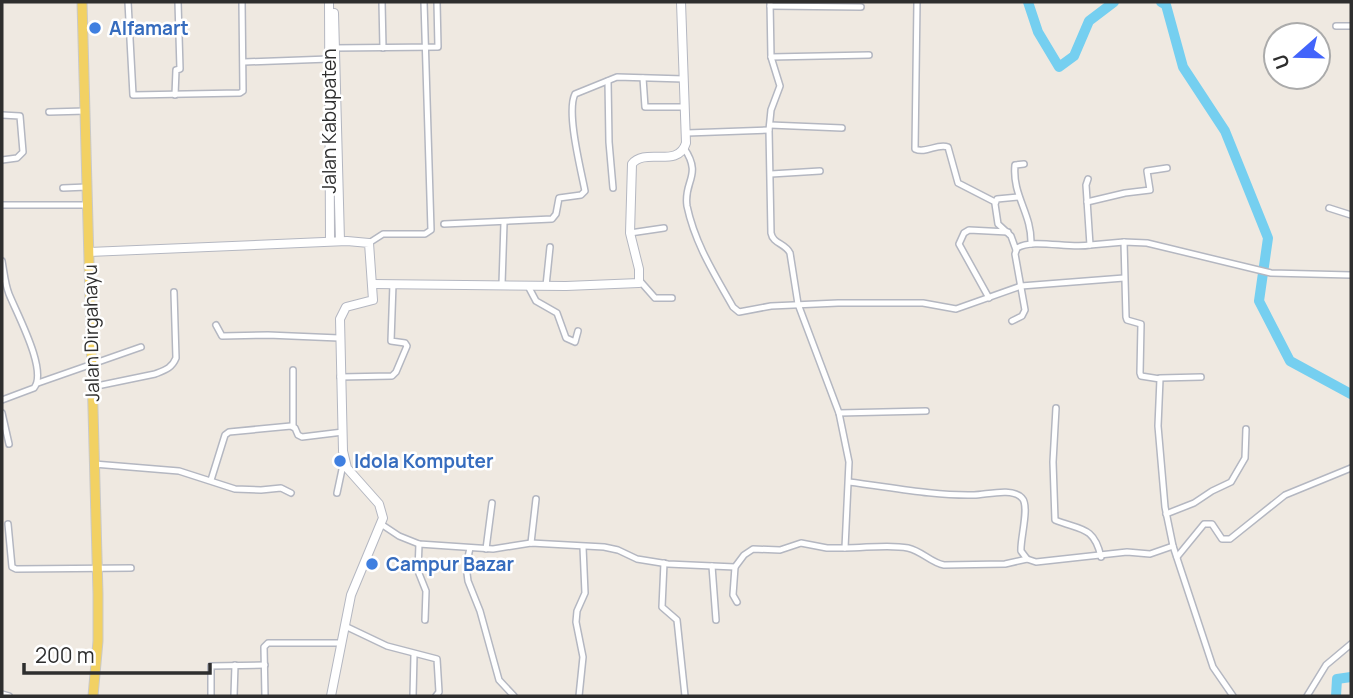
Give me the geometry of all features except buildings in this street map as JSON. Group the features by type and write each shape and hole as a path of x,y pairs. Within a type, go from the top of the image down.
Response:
{"main road":[{"name":"Jalan Dirgahayu","path":"82,2 97,567 97,664 93,696"}],"street":[{"path":"128,2 133,95 242,92 242,2"},
{"path":"175,95 176,70 180,69 178,2"},
{"name":"Jalan Kabupaten","path":"330,241 331,2"},
{"path":"382,2 383,48"},
{"path":"89,252 330,241 369,243 380,235 425,234 431,230 424,2"},
{"path":"332,48 438,47 437,2"},
{"path":"671,298 655,298 640,281 630,233 632,167 639,159 673,156 684,148 687,133 681,2"},
{"path":"917,2 915,149 920,151 943,145 948,147 958,183 995,202"},
{"path":"845,548 849,463 839,413 797,304 790,253 788,248 776,243 771,236 769,128 780,80 771,57 770,4 861,7"},
{"path":"1336,26 1351,26"},
{"path":"771,57 869,55"},
{"path":"244,62 332,59"},
{"name":"Jalan Kabupaten","path":"332,59 340,241"},
{"path":"444,224 552,219 556,214 559,198 585,193 576,142 573,98 578,92 617,77 684,79"},
{"path":"643,78 645,107 686,107"},
{"path":"608,81 613,188"},
{"path":"49,112 86,111"},
{"path":"2,115 20,116 23,152 18,158 2,159"},
{"path":"687,133 769,128 842,128"},
{"path":"684,148 692,159 693,168 688,209 706,261 733,307 742,313 771,306 797,304 923,303 956,309 1021,286 1124,278"},
{"path":"1024,164 1017,164 1015,167 1014,181 1029,217 1031,244"},
{"path":"1087,202 1150,190 1147,171 1167,168"},
{"path":"771,174 820,171"},
{"path":"1088,180 1090,245"},
{"path":"63,188 88,187"},
{"path":"995,202 1019,197"},
{"path":"995,202 998,224 1008,232 1016,250 1024,314 1012,321"},
{"path":"2,205 88,205"},
{"path":"1329,208 1351,215"},
{"path":"502,284 504,223"},
{"path":"630,233 664,228"},
{"path":"989,298 958,244 964,233 970,230 1008,232"},
{"path":"1016,250 1031,244 1072,247 1124,242 1147,243 1271,272 1351,275"},
{"path":"1124,242 1126,318 1141,324 1141,376 1200,377"},
{"path":"337,493 344,460 340,318 343,310 371,302 373,284 369,243"},
{"path":"546,286 550,247"},
{"path":"2,261 4,286 30,346 38,383"},
{"path":"373,284 546,286 636,284 640,281"},
{"path":"340,377 387,377 396,372 407,346 405,343 390,341 393,284"},
{"path":"528,286 536,301 557,313 566,338 575,342 578,331"},
{"path":"92,387 155,374 174,363 174,292"},
{"path":"216,325 222,336 339,338"},
{"path":"2,400 32,390 38,383 141,347"},
{"path":"293,370 293,427 298,435 302,437 342,432"},
{"path":"1160,378 1158,426 1166,514 1173,546 1213,667 1233,696"},
{"path":"1056,408 1053,462 1055,520 1082,528 1092,535 1098,544 1101,557"},
{"path":"839,413 926,411"},
{"path":"2,413 9,444"},
{"path":"211,480 225,435 229,432 293,427"},
{"path":"1166,514 1194,503 1231,482 1245,458 1246,429"},
{"path":"331,696 339,642 351,595 381,524 382,508 352,475 344,460"},
{"path":"94,464 179,471 235,489 261,491 281,488 291,493"},
{"path":"1177,557 1203,524 1212,524 1222,539 1230,540 1285,495 1351,468"},
{"path":"849,482 954,495 1017,495 1024,502 1020,545 1027,559"},
{"path":"531,543 536,499"},
{"path":"486,549 492,503"},
{"path":"8,524 12,567 21,570 131,568"},
{"path":"381,524 419,544 486,549 531,543 611,547 637,559 735,567"},
{"path":"737,601 733,595 735,567 744,555 753,549 780,550 801,542 827,548 906,547 944,565 1005,564 1027,559 1044,562 1127,552 1150,554 1173,546"},
{"path":"419,544 418,571 426,591 425,620"},
{"path":"579,696 583,657 576,622 577,611 585,593 583,547"},
{"path":"470,548 466,574 482,617 499,680 514,696"},
{"path":"664,563 662,607 677,620 685,696"},
{"path":"712,566 716,620"},
{"path":"345,626 387,646 437,660 439,692 436,696"},
{"path":"265,696 264,648 268,643 339,642"},
{"path":"1307,696 1326,665 1351,644"},
{"path":"413,696 414,655"},
{"path":"234,696 235,665"},
{"path":"211,696 210,667 265,665"},
{"path":"2,694 9,696"}],"waterway":[{"path":"1028,2 1038,32 1059,67 1074,56 1089,21 1114,2"},
{"path":"1161,2 1166,5 1183,67 1225,131 1268,238 1259,301 1290,361 1351,394"},
{"path":"1336,696 1337,679 1351,677"}],"place":[{"name":"Alfamart","path":"95,28"},
{"name":"Idola Komputer","path":"340,461"},
{"name":"Campur Bazar","path":"372,564"}]}
